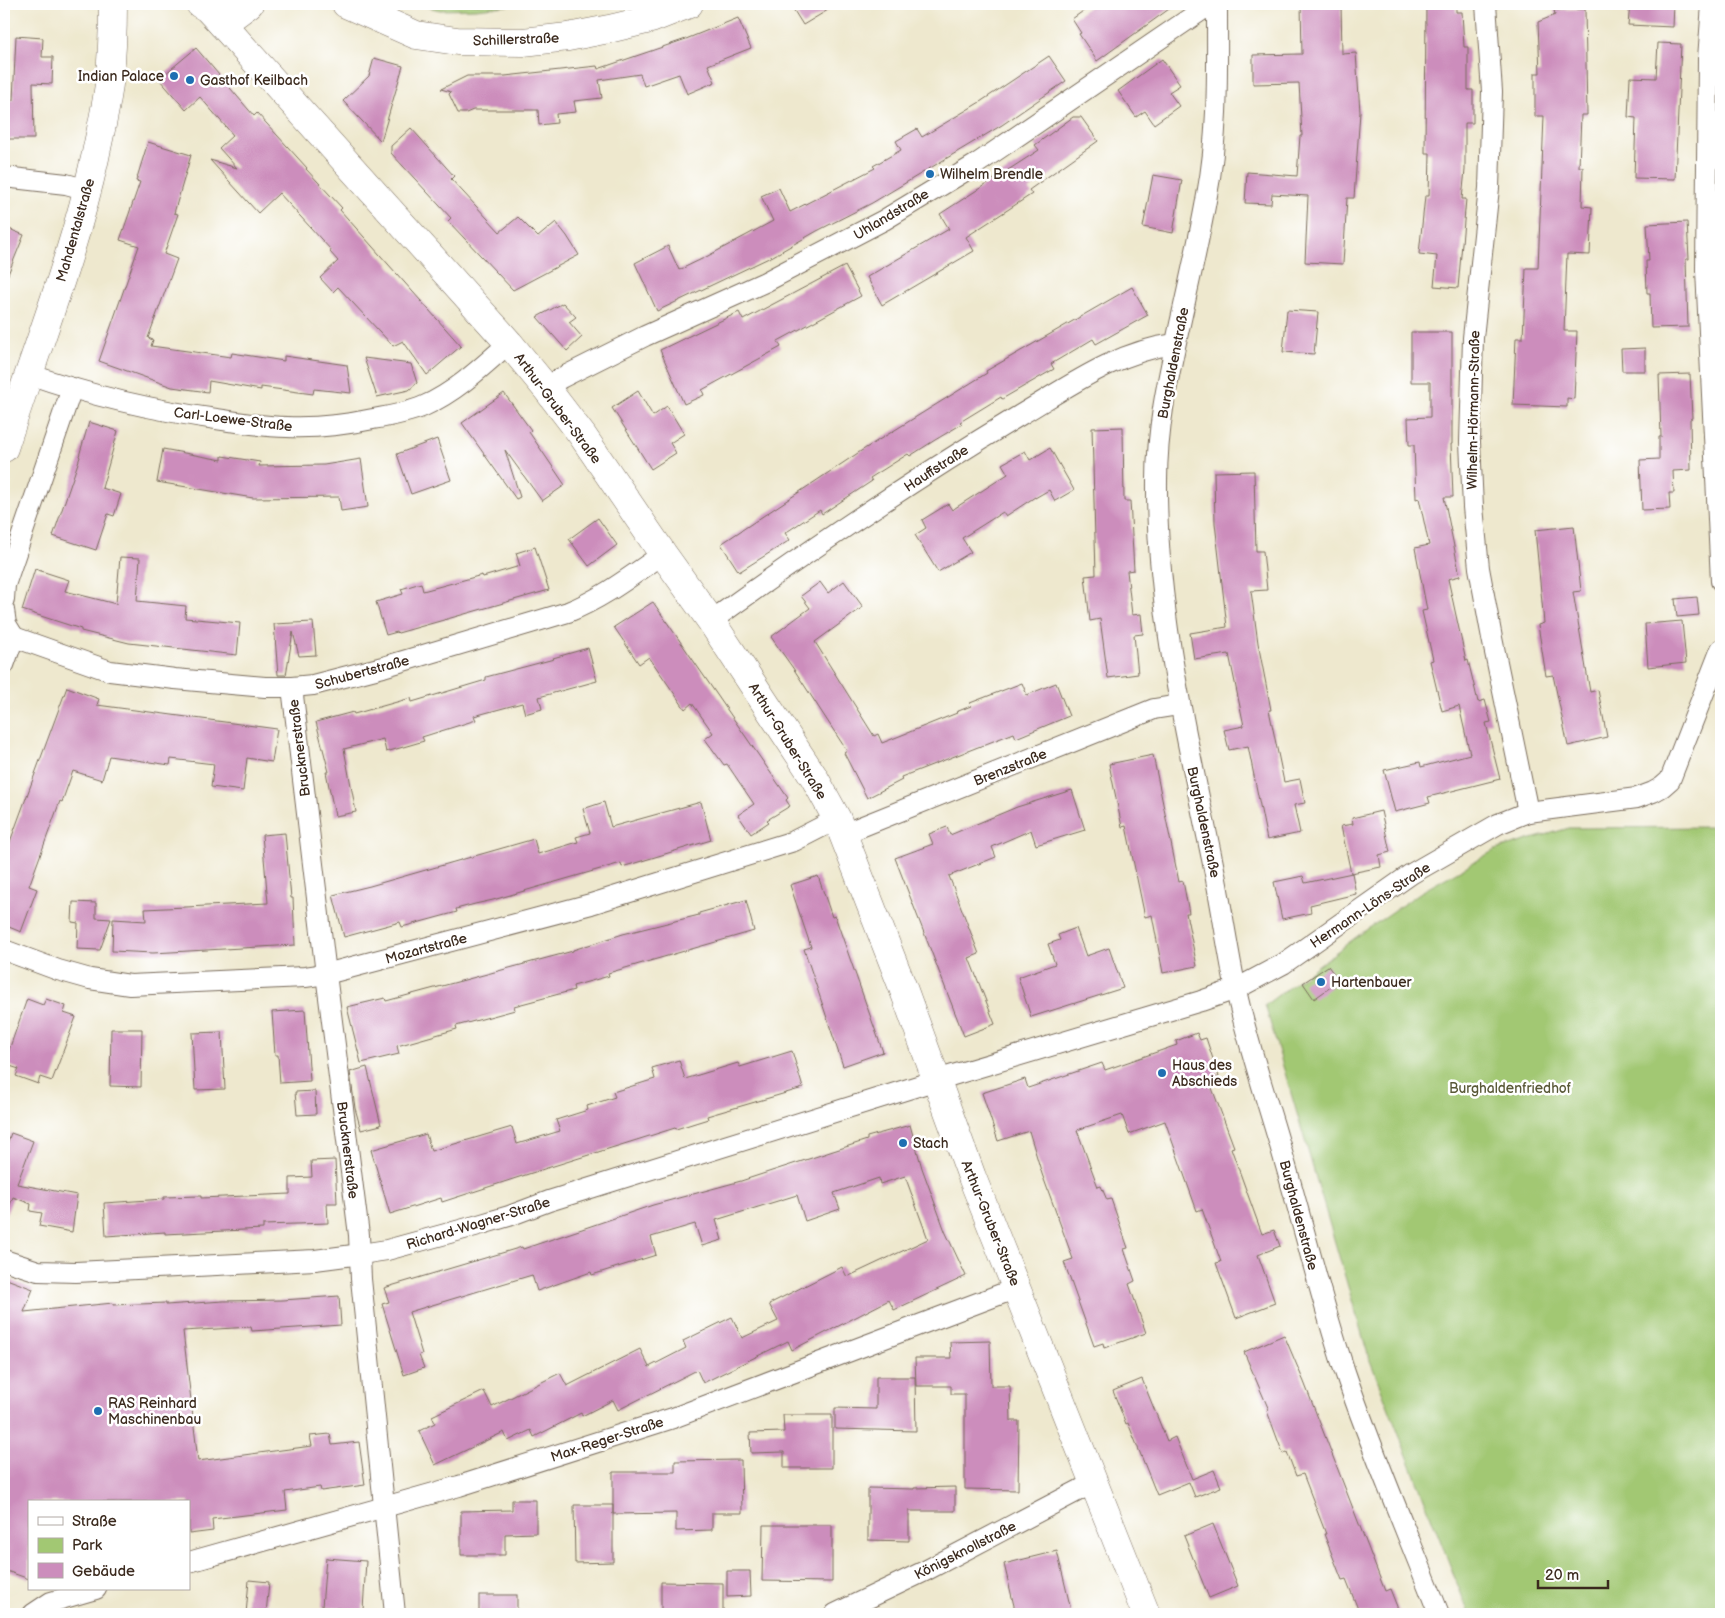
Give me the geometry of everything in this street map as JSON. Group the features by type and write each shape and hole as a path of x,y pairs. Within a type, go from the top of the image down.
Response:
{"street":[{"name":"Mahdentalstraße","path":"4,448 63,276 88,190 105,112 109,83 113,4"},
{"name":"Arthur-Gruber-Straße","path":"200,4 208,8 509,343 546,388 582,435 711,621 814,777 840,827 972,1177 1146,1614"},
{"path":"222,24 249,4"},
{"name":"Schillerstraße","path":"346,4 416,35 457,41 523,42 568,37 609,29 652,19 689,4"},
{"name":"Wilhelm-Hörmann-Straße","path":"1486,4 1492,92 1489,188 1473,338 1470,442 1473,508 1479,568 1488,621 1528,812"},
{"path":"1712,4 1708,69 1706,270 1721,581"},
{"name":"Burghaldenstraße","path":"1217,5 1214,155 1206,203 1165,385 1159,436 1157,480 1161,579 1179,705 1213,864 1236,989 1261,1085 1343,1366 1439,1614"},
{"name":"Uhlandstraße","path":"546,388 561,378 644,336 765,282 884,220 975,165 1202,10 1217,5"},
{"path":"4,177 56,183 88,190"},
{"name":"Carl-Loewe-Straße","path":"29,374 72,388 187,416 286,427 319,427 392,416 424,406 440,398 469,378 509,343"},
{"name":"Hauffstraße","path":"711,621 878,506 983,438 1088,375 1131,354 1155,346 1175,344"},
{"path":"4,599 4,584 72,388"},
{"name":"Schubertstraße","path":"14,637 110,670 175,680 265,687 313,685 383,667 568,612 608,592 663,554"},
{"path":"4,610 6,624 14,637 4,665"},
{"name":"Hermann-Löns-Straße","path":"937,1081 1236,989 1283,964 1411,874 1498,824 1528,812 1637,798 1662,787 1670,780 1721,649"},
{"name":"Brucknerstraße","path":"292,687 361,1254 395,1614"},
{"name":"Brenzstraße","path":"840,827 1154,709 1179,705"},
{"name":"Mozartstraße","path":"4,950 90,979 130,985 305,977 326,974 591,904 840,827"},
{"name":"Richard-Wagner-Straße","path":"4,1260 38,1271 76,1272 315,1260 387,1250 509,1216 937,1081"},
{"name":"Max-Reger-Straße","path":"190,1562 459,1486 673,1418 1017,1288"},
{"name":"Königsknollstraße","path":"835,1614 925,1571 1093,1483"},
{"path":"33,1614 51,1602 93,1590"}],"green space":[{"path":"416,4 524,4 440,10"},
{"path":"1721,64 1721,436 1712,195"},
{"name":"Burghaldenfriedhof","path":"1721,792 1721,1614 1469,1614 1369,1358 1265,1005 1359,935 1421,892 1495,850 1569,828 1714,827"}],"building":[{"path":"790,4 838,4 803,25"},
{"path":"1093,4 1176,4 1097,61 1079,34 1081,33 1072,19"},
{"path":"1301,4 1341,4 1342,54 1356,53 1360,112 1354,198 1347,198 1343,264 1305,262 1308,196 1272,194 1271,204 1245,203 1247,172 1297,176 1300,136 1302,136 1299,83 1253,84 1253,55 1302,54"},
{"path":"1426,4 1456,4 1456,12 1462,12 1464,47 1468,47 1468,90 1473,90 1473,123 1465,123 1465,170 1462,199 1466,199 1458,288 1434,286 1437,256 1419,254 1425,196 1429,196 1430,153 1425,153"},
{"path":"1630,4 1674,4 1673,27 1628,25"},
{"path":"1585,9 1587,115 1581,115 1579,167 1583,167 1582,206 1592,207 1590,255 1567,254 1564,331 1577,331 1574,399 1567,398 1567,407 1513,405 1516,338 1523,338 1526,268 1538,268 1544,116 1535,116 1535,73 1540,73 1538,22 1555,15 1554,10"},
{"path":"738,18 751,48 708,65 715,82 687,94 679,74 644,86 640,74 599,80 602,98 574,101 576,112 556,114 557,123 539,125 538,110 473,110 466,113 458,113 449,94 451,92 441,89 467,76 505,76 597,66 598,69 686,39"},
{"path":"16,36 43,38 42,57 53,57 52,84 33,83 34,139 4,139 4,100 13,100"},
{"path":"1658,43 1681,44 1675,179 1634,178 1636,118 1628,117 1630,77 1656,78"},
{"path":"196,48 254,116 257,113 307,168 342,208 340,210 461,346 427,375 403,341 393,346 338,287 333,292 320,278 338,261 330,252 331,250 279,193 258,213 210,160 237,168 219,148 233,135 200,97 186,110 159,79"},
{"path":"1049,56 1066,81 1002,125 872,203 773,256 657,311 635,263 668,246 679,270 706,257 773,221 761,196 779,188 790,212 875,168 873,166 901,150 896,141 917,129 922,137 980,102"},
{"path":"374,58 403,66 381,141 343,101 369,76"},
{"path":"1162,59 1180,85 1169,92 1179,106 1154,124 1145,111 1136,117 1118,91"},
{"path":"1073,117 1081,117 1098,141 1029,190 1032,194 966,237 974,251 882,305 867,277 949,229 940,214 1039,150 1035,145"},
{"path":"411,128 454,176 451,179 500,232 518,217 538,237 556,222 579,255 513,290 448,221 451,218 391,153 391,146"},
{"path":"148,142 191,155 174,213 178,214 164,254 177,259 148,338 153,340 151,346 231,357 232,353 284,361 284,356 347,365 351,393 314,389 313,394 261,387 261,390 209,381 208,392 172,387 99,361 139,246 120,240 140,182 136,181"},
{"path":"1153,175 1182,180 1173,233 1143,227"},
{"path":"1687,222 1689,259 1686,259 1688,327 1651,328 1650,293 1647,293 1646,261 1649,261 1647,224"},
{"path":"4,227 24,235 4,284"},
{"path":"845,266 861,296 778,341 781,347 702,390 704,395 684,404 660,350 739,312 743,320"},
{"path":"1132,287 1148,315 1096,344 1093,339 1051,364 1054,369 1002,399 1001,397 960,422 962,424 870,478 872,481 822,514 820,510 785,533 790,540 739,572 721,544 861,451 987,373 986,371"},
{"path":"563,303 576,317 569,322 582,337 567,351 537,317"},
{"path":"1287,310 1318,312 1314,354 1283,352"},
{"path":"1411,332 1452,332 1451,444 1453,497 1444,497 1460,576 1448,579 1466,661 1468,660 1478,702 1485,700 1491,722 1486,723 1500,779 1428,797 1430,803 1395,812 1384,770 1420,762 1421,767 1470,754 1459,706 1442,711 1430,661 1433,660 1422,611 1427,610 1415,548 1429,545 1419,498 1416,499 1414,445 1409,445 1408,418 1430,417 1430,382 1411,382"},
{"path":"1645,348 1645,371 1622,371 1621,349"},
{"path":"364,358 411,364 417,383 409,390 377,397"},
{"path":"1690,374 1692,418 1690,419 1691,470 1673,471 1674,493 1669,493 1670,509 1642,510 1640,460 1659,459 1659,437 1661,437 1659,375"},
{"path":"638,391 653,416 667,406 684,434 670,443 676,453 651,469 612,408"},
{"path":"504,393 531,430 529,432 565,485 542,501 505,450 520,497 516,499 462,423"},
{"path":"89,422 118,431 102,488 121,494 114,516 108,514 96,550 53,536 80,457"},
{"path":"1123,427 1124,501 1130,501 1134,570 1127,571 1132,615 1141,614 1143,634 1134,635 1138,674 1108,678 1100,619 1090,621 1085,576 1096,575 1092,428"},
{"path":"437,439 451,480 411,494 397,454"},
{"path":"1050,448 1074,490 1055,501 1049,490 1006,516 1003,512 962,538 971,552 938,572 915,535 926,528 922,520 948,504 952,510 1008,474 1002,464 1025,451 1030,460"},
{"path":"163,449 222,460 222,456 260,462 259,466 324,465 361,459 368,507 341,511 339,497 253,498 157,482"},
{"path":"1254,471 1256,551 1263,551 1267,590 1251,591 1258,643 1271,710 1269,710 1284,782 1300,779 1305,803 1294,805 1300,833 1267,840 1248,746 1229,750 1224,730 1244,726 1229,654 1194,659 1190,633 1227,627 1215,523 1214,472"},
{"path":"598,518 617,545 589,566 569,539"},
{"path":"1574,526 1581,591 1573,592 1590,692 1598,690 1607,737 1568,746 1553,675 1546,676 1538,625 1544,623 1535,530"},
{"path":"535,547 549,590 386,635 376,602 403,594 401,589 421,583 423,591 520,566 516,553"},
{"path":"120,557 140,558 137,601 186,606 185,618 240,623 237,655 129,643 81,631 81,629 22,610 35,569 69,580 65,591 116,604"},
{"path":"844,581 863,607 815,642 874,736 878,734 882,743 957,713 971,706 970,703 1022,683 1027,695 1056,683 1069,716 1016,738 1014,733 901,777 902,780 867,798 844,753 847,751 771,637 810,608 801,596 820,582 828,593"},
{"path":"1697,597 1699,615 1677,617 1675,599"},
{"path":"653,602 788,798 786,800 790,806 767,820 769,822 751,834 738,815 754,804 727,764 724,765 705,739 713,733 692,703 685,709 649,657 639,664 614,627"},
{"path":"1682,621 1686,663 1648,667 1645,624"},
{"path":"313,622 316,655 299,656 293,632 286,675 278,675 274,624"},
{"path":"588,648 597,681 539,697 542,709 525,714 522,703 474,716 476,720 422,737 424,741 386,752 383,739 344,749 356,812 335,816 326,772 329,772 316,722 353,712 354,714 411,698 412,702 486,680 486,677"},
{"path":"67,687 99,699 97,705 277,729 272,762 247,758 243,791 211,787 214,764 171,759 170,765 109,756 102,780 73,771 29,886 37,889 21,932 4,925 4,858"},
{"path":"1153,755 1179,882 1183,881 1189,913 1186,913 1197,966 1163,973 1152,915 1145,917 1126,826 1122,827 1109,764"},
{"path":"1072,790 1085,830 1036,845 1031,830 992,847 996,857 949,876 979,954 969,958 995,1024 964,1036 895,858 933,844 929,834 947,827 950,835 1017,807"},
{"path":"604,802 611,827 701,802 711,840 622,867 621,863 456,909 457,912 402,927 400,922 344,937 333,895 534,839 538,854 578,842 576,837 590,833 583,809"},
{"path":"1381,811 1390,852 1379,855 1381,867 1351,873 1341,826 1353,824 1352,818"},
{"path":"285,833 291,898 293,898 295,945 153,953 112,951 113,919 146,921 145,909 268,903 262,835"},
{"path":"1352,873 1356,894 1310,905 1311,913 1282,919 1274,882 1303,876 1305,883"},
{"path":"818,876 832,917 835,916 883,1052 843,1066 804,949 811,947 790,885"},
{"path":"746,900 754,931 608,973 609,976 573,986 574,990 514,1006 515,1010 456,1026 457,1029 397,1046 399,1054 361,1063 347,1007 385,998 386,1001 573,951 623,934 699,915 699,913"},
{"path":"73,902 96,903 96,918 111,919 100,950 77,949 78,923 72,922"},
{"path":"1076,928 1086,956 1109,948 1123,988 1031,1017 1018,977 1055,964 1048,944 1060,940 1058,935"},
{"name":"Hartenbauer","path":"1328,966 1339,981 1314,999 1303,983"},
{"path":"27,999 43,1005 46,999 66,1006 64,1013 76,1017 52,1081 40,1077 38,1084 16,1076 19,1069 4,1064"},
{"path":"305,1010 310,1081 280,1083 278,1055 275,1055 272,1012"},
{"path":"111,1029 142,1029 141,1087 110,1086"},
{"path":"222,1032 225,1089 195,1090 192,1033"},
{"path":"1197,1033 1200,1040 1206,1038 1219,1077 1209,1080 1234,1147 1231,1148 1262,1234 1274,1230 1280,1246 1258,1255 1275,1303 1236,1318 1216,1263 1221,1262 1202,1209 1197,1211 1165,1121 1129,1134 1122,1115 1077,1130 1098,1187 1101,1186 1107,1200 1111,1199 1128,1248 1124,1249 1135,1281 1129,1284 1146,1333 1104,1348 1103,1343 1094,1346 1064,1262 1073,1259 1042,1174 1029,1131 998,1141 982,1093 1025,1079 1028,1088 1102,1063 1105,1070 1177,1045 1176,1041"},
{"path":"792,1051 803,1088 707,1116 708,1119 442,1202 441,1198 390,1214 371,1150 426,1134 431,1151 512,1127 517,1144 560,1131 556,1120 588,1110 587,1106 615,1097 613,1092 655,1079 652,1068 679,1060 685,1079 738,1063 740,1067"},
{"path":"367,1067 381,1125 361,1130 355,1108 350,1072"},
{"path":"315,1091 316,1114 297,1115 295,1092"},
{"path":"910,1125 922,1168 945,1231 966,1276 894,1310 889,1300 792,1350 788,1341 703,1383 697,1370 618,1410 613,1400 582,1416 581,1413 534,1437 531,1430 508,1441 504,1432 435,1465 419,1431 435,1423 432,1416 484,1391 492,1407 560,1373 567,1386 640,1349 649,1367 686,1348 683,1341 732,1317 742,1338 778,1321 769,1304 842,1267 847,1277 928,1239 905,1176 880,1184 879,1178 834,1193 840,1209 805,1221 797,1195 716,1220 722,1240 702,1246 695,1224 651,1237 656,1255 592,1275 591,1272 537,1291 532,1275 409,1312 422,1354 419,1355 424,1368 404,1375 382,1304 389,1302 384,1288 522,1247 523,1249 653,1205 741,1181 867,1140 867,1137"},
{"path":"11,1133 33,1141 17,1184 77,1195 72,1232 39,1226 42,1213 30,1211 31,1204 13,1197 6,1215 4,1215 4,1152"},
{"path":"335,1160 337,1203 327,1203 328,1223 263,1225 263,1229 106,1236 104,1203 164,1199 164,1197 201,1196 201,1198 290,1194 290,1178 312,1177 311,1161"},
{"name":"RAS Reinhard Maschinenbau","path":"4,1278 33,1289 24,1312 113,1303 113,1305 166,1303 166,1305 339,1296 341,1325 252,1331 251,1327 183,1331 198,1461 312,1446 310,1436 330,1434 332,1445 359,1442 365,1485 321,1491 320,1487 285,1492 287,1510 212,1519 213,1531 190,1534 190,1500 28,1500 28,1579 4,1570"},
{"path":"1284,1335 1385,1591 1390,1589 1400,1614 1360,1614 1346,1579 1342,1580 1303,1474 1296,1476 1287,1452 1283,1454 1267,1411 1269,1410 1244,1352"},
{"path":"990,1341 991,1386 1010,1386 1011,1421 1019,1421 1018,1490 965,1489 965,1394 951,1394 951,1386 916,1386 915,1358 951,1358 950,1342"},
{"path":"876,1377 915,1377 916,1431 835,1429 835,1408 876,1409"},
{"path":"1142,1379 1167,1441 1175,1437 1192,1479 1214,1470 1221,1487 1195,1497 1189,1482 1157,1495 1113,1391"},
{"path":"783,1415 832,1415 832,1468 784,1468 784,1452 751,1453 750,1433 784,1432"},
{"path":"741,1460 742,1513 712,1513 712,1530 676,1531 676,1513 613,1514 613,1472 675,1472 675,1461"},
{"path":"955,1487 955,1511 909,1511 909,1541 868,1540 868,1488 914,1489"},
{"path":"512,1500 536,1500 536,1533 505,1534 505,1555 461,1555 461,1511 512,1510"},
{"path":"574,1505 613,1505 613,1562 575,1563"},
{"path":"1213,1524 1238,1586 1209,1598 1184,1536"},
{"path":"763,1525 832,1525 832,1582 762,1581"},
{"path":"1057,1551 1072,1614 1016,1614 1004,1564"},
{"path":"326,1558 366,1561 363,1610 322,1607"},
{"path":"727,1571 750,1571 751,1596 727,1597"},
{"path":"249,1580 269,1582 266,1614 246,1614"},
{"path":"661,1582 723,1583 723,1614 661,1614"},
{"path":"479,1595 517,1595 517,1614 479,1614"}],"place":[{"name":"Indian Palace","path":"174,76"},
{"name":"Gasthof Keilbach","path":"190,80"},
{"name":"Wilhelm Brendle","path":"930,174"},
{"name":"Hartenbauer","path":"1321,982"},
{"name":"Haus des Abschieds","path":"1162,1073"},
{"name":"Stach","path":"903,1143"},
{"name":"RAS Reinhard Maschinenbau","path":"98,1411"}]}
